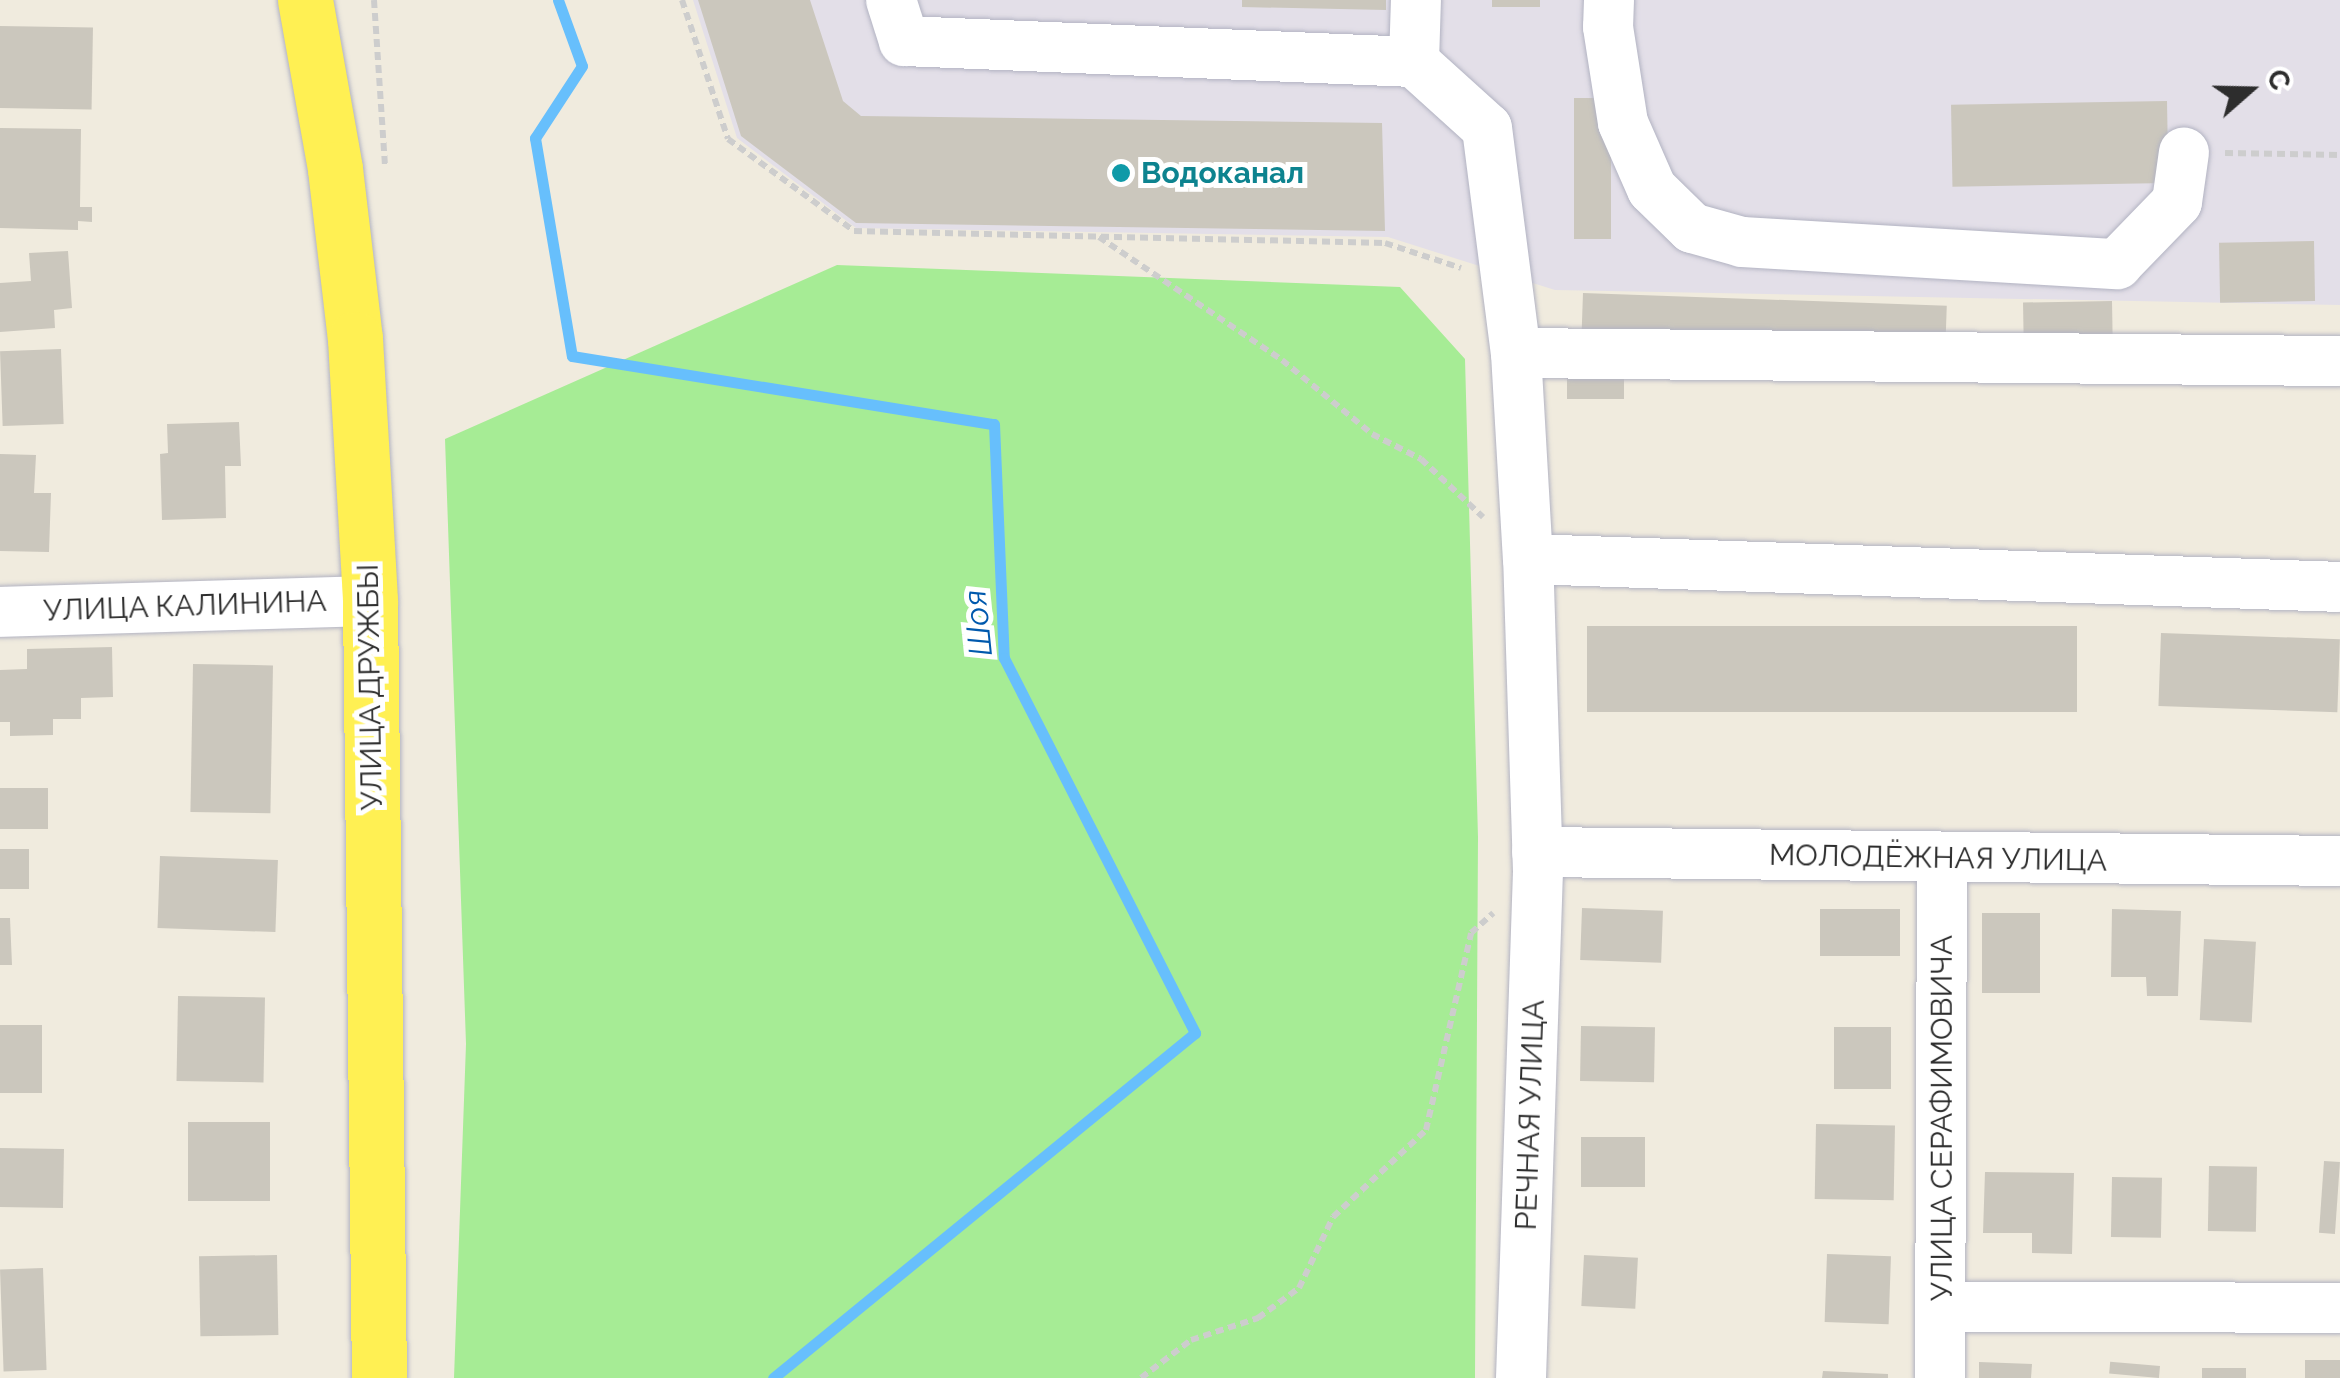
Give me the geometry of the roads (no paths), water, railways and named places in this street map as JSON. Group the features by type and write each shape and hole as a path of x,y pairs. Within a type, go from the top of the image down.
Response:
{"main road":[{"name":"УЛИЦА ДРУЖБЫ","path":"305,0 335,169 355,338 370,601 379,1378"}],"street":[{"path":"891,0 904,41 1414,62 1416,0"},
{"path":"1609,0 1608,28 1624,123 1652,188 1692,228 1742,242 2117,264 2178,202 2184,152"},
{"name":"РЕЧНАЯ УЛИЦА","path":"1414,62 1486,128 1516,353 1528,559 1537,862 1521,1378"},
{"path":"1516,353 2340,361"},
{"path":"1528,559 2340,587"},
{"name":"УЛИЦА КАЛИНИНА","path":"0,612 370,601"},
{"name":"МОЛОДЁЖНАЯ УЛИЦА","path":"1537,862 1942,858 2340,861"},
{"name":"УЛИЦА СЕРАФИМОВИЧА","path":"1940,1378 1942,858"},
{"path":"1942,1307 2340,1308"}],"waterway":[{"name":"Шоя","path":"558,0 582,66 535,138 572,356 994,424 1004,658 1195,1033 773,1378"}],"place":[{"name":"Водоканал","path":"1121,173"}]}
